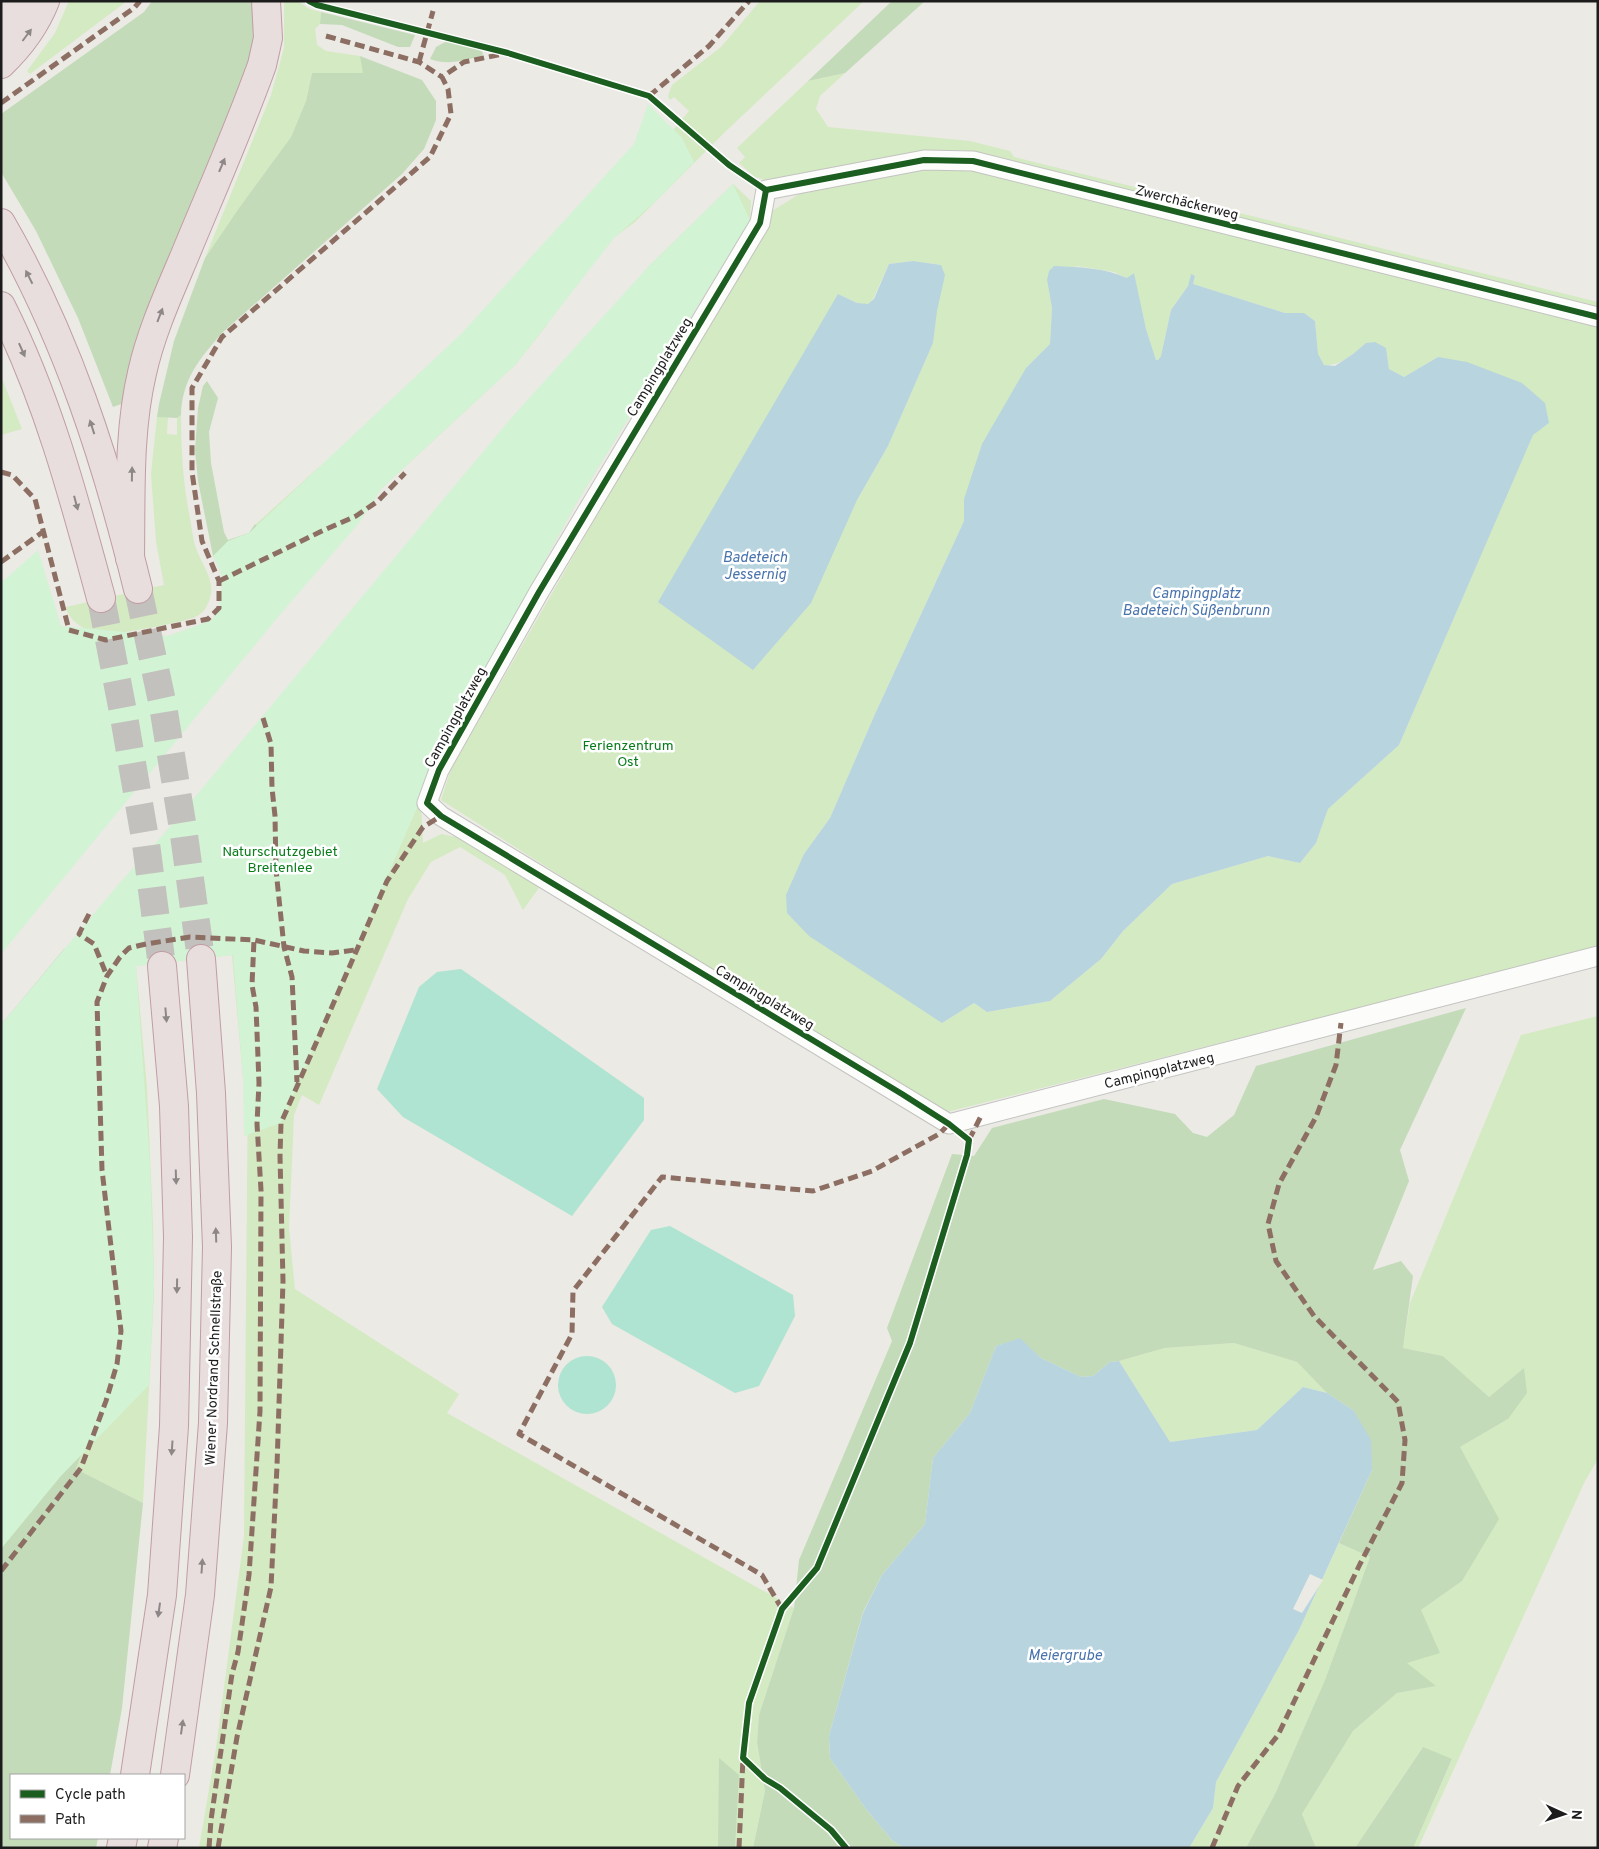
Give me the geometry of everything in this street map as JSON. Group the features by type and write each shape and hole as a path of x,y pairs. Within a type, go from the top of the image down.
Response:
{"highway":[{"path":"1,30 19,1"},
{"path":"1,64 14,52 31,30 45,1"},
{"path":"130,558 132,448 142,372 172,286 262,65 268,38 266,1"},
{"path":"1,223 41,300 68,362 108,476 138,589"},
{"path":"1,306 32,375 55,436 72,490 100,598"},
{"name":"Wiener Nordrand Schnellstraße","path":"175,1774 200,1594 213,1423 217,1247 211,1093 200,960"},
{"path":"135,1774 162,1596 174,1426 178,1237 174,1106 162,966"}],"street":[{"name":"Zwerchäckerweg","path":"766,190 924,160 973,161 1598,317"},
{"name":"Campingplatzweg","path":"766,190 760,223 535,600 439,770 427,803 441,816 949,1124 1598,956"}],"green space":[{"path":"69,1 127,1 30,74 27,71 55,33"},
{"path":"152,1 257,1 259,42 124,403 113,407 78,318 36,231 1,172 1,114 144,12"},
{"path":"284,1 298,1 309,9 321,12 320,24 315,29 317,45 326,51 360,56 364,73 312,73 306,101 291,137 205,258 271,95 284,48"},
{"path":"760,1 864,1 726,131 635,222 609,241 558,304 546,326 516,364 474,403 382,488 274,548 255,525 319,467 421,410 689,111 674,97 670,100 668,96 672,85 721,47"},
{"path":"892,1 925,1 845,73 808,81"},
{"path":"321,12 415,35 410,47 398,47 342,25 320,24"},
{"path":"447,41 480,50 483,53 482,56 450,62 430,59 436,47"},
{"path":"360,56 422,80 436,101 436,120 424,149 402,174 223,332 194,370 185,390 181,415 177,418 157,417 174,341 205,258 291,137 306,101 312,73 363,73"},
{"path":"845,73 820,96 816,109 828,127 970,141 1010,151 1014,157 1598,302 1598,310 962,150 920,152 769,181 755,177 739,163 745,157 737,148 808,81"},
{"path":"648,104 682,138 694,162 657,200 614,238 516,364 382,488 359,523 283,611 1,954 1,583 38,550 61,626 168,636 212,620 219,608 223,578 213,556 228,541 249,533 461,334 634,144"},
{"name":"Ferienzentrum Ost","path":"932,168 976,171 1405,274 1598,327 1598,945 1556,958 947,1112 621,914 441,800 451,769 772,211 806,190","holes":["913,261 941,265 933,343 888,446 857,500 838,294 857,303 868,305 873,299 889,264","1077,266 1114,272 1128,279 1133,273 1146,329 1156,360 1161,356 1171,310 1188,286 1191,275 1195,276 1193,284 1285,313 1304,313 1315,321 1318,355 1324,365 1336,364 1366,343 1386,348 1389,369 1404,377 1438,357 1549,423 1533,434 1399,745 1328,809 1316,843 1300,863 1268,856 1172,884 1123,931 1101,959 1050,1001 987,1012 974,1003 942,1023 804,854 830,818 875,714 964,521 1026,368 1050,344 1052,308 1047,280"]},
{"path":"733,184 751,201 750,220 577,502 420,787 423,843 441,834 466,839 541,885 523,910 505,875 460,847 431,862 408,899 319,1105 302,1095 294,1115 289,1228 295,1289 459,1394 447,1413 794,1608 759,1715 757,1742 765,1791 753,1848 199,1848 216,1748 244,1536 248,1080 243,1078 232,955 136,966 147,1087 154,1293 143,1503 76,1469 101,1400 89,944 649,266"},
{"name":"Naturschutzgebiet Breitenlee","path":"733,184 750,220 577,502 458,718 410,824 281,1123 244,1136 243,1078 233,955 136,966 150,1165 154,1285 149,1385 60,1477 1,1549 1,1025 117,886 169,828 512,417 649,266"},
{"path":"1,376 22,429 1,435"},
{"path":"207,381 218,398 209,432 211,463 224,532 228,540 249,533 255,524 274,548 225,569 213,556 198,481 195,450 198,408 203,386"},
{"path":"181,415 182,454 186,492 194,543 207,572 211,588 208,604 197,616 167,625 111,634 98,633 86,629 71,618 66,607 164,585 156,541 151,474 157,417 168,417 167,434 177,435 177,418"},
{"path":"89,944 101,1400 76,1469 143,1503 122,1708 110,1774 10,1774 10,1839 98,1839 96,1848 1,1848 1,1025 64,949"},
{"path":"461,969 644,1098 644,1120 572,1216 403,1117 377,1089 419,987 437,972"},
{"path":"1466,1008 1400,1150 1409,1181 1373,1270 1401,1261 1413,1276 1403,1348 1443,1356 1489,1397 1524,1368 1527,1393 1508,1419 1460,1447 1499,1519 1462,1581 1421,1610 1440,1653 1407,1663 1436,1686 1397,1693 1353,1731 1302,1814 1316,1848 1246,1848 1275,1794 1325,1680 1370,1557 1339,1543 1372,1470 1353,1410 1327,1393 1297,1362 1234,1343 1165,1348 1110,1362 1093,1376 1081,1377 1041,1358 1020,1339 996,1346 970,1413 933,1458 925,1524 882,1575 863,1612 829,1736 830,1758 866,1809 892,1840 904,1848 753,1848 765,1791 757,1742 759,1715 794,1608 799,1560 892,1341 887,1328 952,1154 974,1156 992,1128 1104,1099 1175,1114 1193,1133 1207,1137 1234,1115 1256,1066"},
{"path":"1598,1016 1598,1459 1585,1481 1418,1848 1413,1848 1452,1760 1422,1748 1355,1848 1316,1848 1302,1814 1353,1731 1397,1693 1435,1686 1406,1663 1421,1610 1462,1581 1460,1447 1508,1419 1523,1369 1489,1397 1443,1356 1403,1348 1410,1303 1521,1035"},
{"path":"670,1226 793,1295 795,1316 759,1386 735,1393 612,1324 602,1307 651,1230"},
{"path":"1234,1343 1297,1362 1327,1393 1303,1387 1257,1430 1170,1442 1119,1361 1165,1348"},
{"path":"581,1356 593,1356 608,1364 616,1379 616,1391 608,1406 593,1414 581,1414 566,1406 558,1391 558,1379 566,1364"},
{"path":"1339,1543 1370,1557 1325,1680 1275,1794 1246,1848 1189,1848 1213,1808 1216,1782 1299,1630"},
{"path":"1423,1747 1452,1759 1413,1848 1355,1848"},
{"path":"719,1758 739,1775 735,1848 718,1848"}],"water":[{"name":"Badeteich Jessernig","path":"913,261 941,265 945,275 937,311 933,343 888,446 857,500 811,603 753,670 658,602 838,294 857,303 868,304 874,299 889,264"},
{"name":"Campingplatz Badeteich Süßenbrunn","path":"1054,266 1101,270 1127,278 1134,273 1146,329 1156,360 1161,356 1171,310 1188,286 1191,274 1195,276 1193,284 1285,313 1304,313 1315,321 1318,354 1324,365 1335,366 1366,343 1375,342 1386,348 1389,369 1404,377 1438,357 1467,362 1522,383 1545,403 1549,423 1533,435 1399,745 1328,809 1316,843 1300,863 1268,856 1172,884 1123,931 1101,959 1050,1001 987,1012 974,1003 942,1023 809,936 787,913 786,895 804,854 830,818 875,714 964,521 964,499 982,444 1026,368 1050,344 1052,308 1047,280 1049,271"},
{"name":"Meiergrube","path":"1020,1338 1041,1358 1081,1377 1093,1376 1110,1362 1119,1361 1170,1442 1257,1430 1303,1387 1327,1393 1353,1410 1371,1440 1372,1470 1299,1630 1216,1782 1213,1808 1189,1848 904,1848 892,1840 866,1809 830,1758 829,1736 863,1613 882,1575 925,1524 933,1458 970,1413 996,1346"}],"pier":[{"path":"1310,1574 1323,1580 1302,1613 1293,1609"}],"tunnel":[{"path":"138,589 163,706 184,835 201,959"},
{"path":"101,598 146,844 162,966"}],"marked path":[{"path":"1,103 134,8 140,1"},
{"path":"649,96 709,46 749,1"},
{"path":"419,62 433,11"},
{"path":"326,36 419,62 442,77"},
{"path":"1,472 12,475 35,499 69,630 106,640 208,619 219,608 219,581 202,541 192,472 192,388 222,337 430,157 451,114 448,89 442,77 464,62 503,54"},
{"path":"219,581 356,516 378,501 405,473"},
{"path":"1,562 44,531"},
{"path":"263,718 271,744 276,870 284,947 292,977 297,1082"},
{"path":"218,1848 237,1737 271,1587 283,1281 281,1123 387,881 423,827 441,816"},
{"path":"89,914 79,934 94,944 107,976"},
{"path":"1,1571 81,1468 106,1401 117,1364 121,1331 102,1170 97,1002 107,976 120,957 129,948 190,937 254,940 304,951 332,953 355,950"},
{"path":"209,1848 211,1820 232,1674 238,1652 249,1575 260,1411 261,1190 257,1124 259,1083 256,1007 252,985 254,940"},
{"path":"1212,1848 1238,1786 1278,1735 1360,1564 1402,1483 1405,1440 1398,1402 1314,1316 1276,1261 1268,1224 1279,1184 1316,1117 1336,1065 1341,1023"},
{"path":"969,1140 981,1116"},
{"path":"782,1609 762,1575 519,1434 572,1334 573,1291 662,1177 813,1191 872,1171 939,1134 949,1124 952,1127"},
{"path":"739,1848 743,1758"}],"cycle path":[{"path":"309,1 317,5 508,53 649,96 729,165 766,190"},
{"path":"766,190 924,160 973,161 1598,317"},
{"path":"766,190 760,223 539,592 439,770 427,803 441,816 902,1094 949,1124 969,1140 967,1155 910,1343 817,1568 782,1609 749,1703 743,1758 765,1779 780,1788 831,1830 846,1848"}]}
